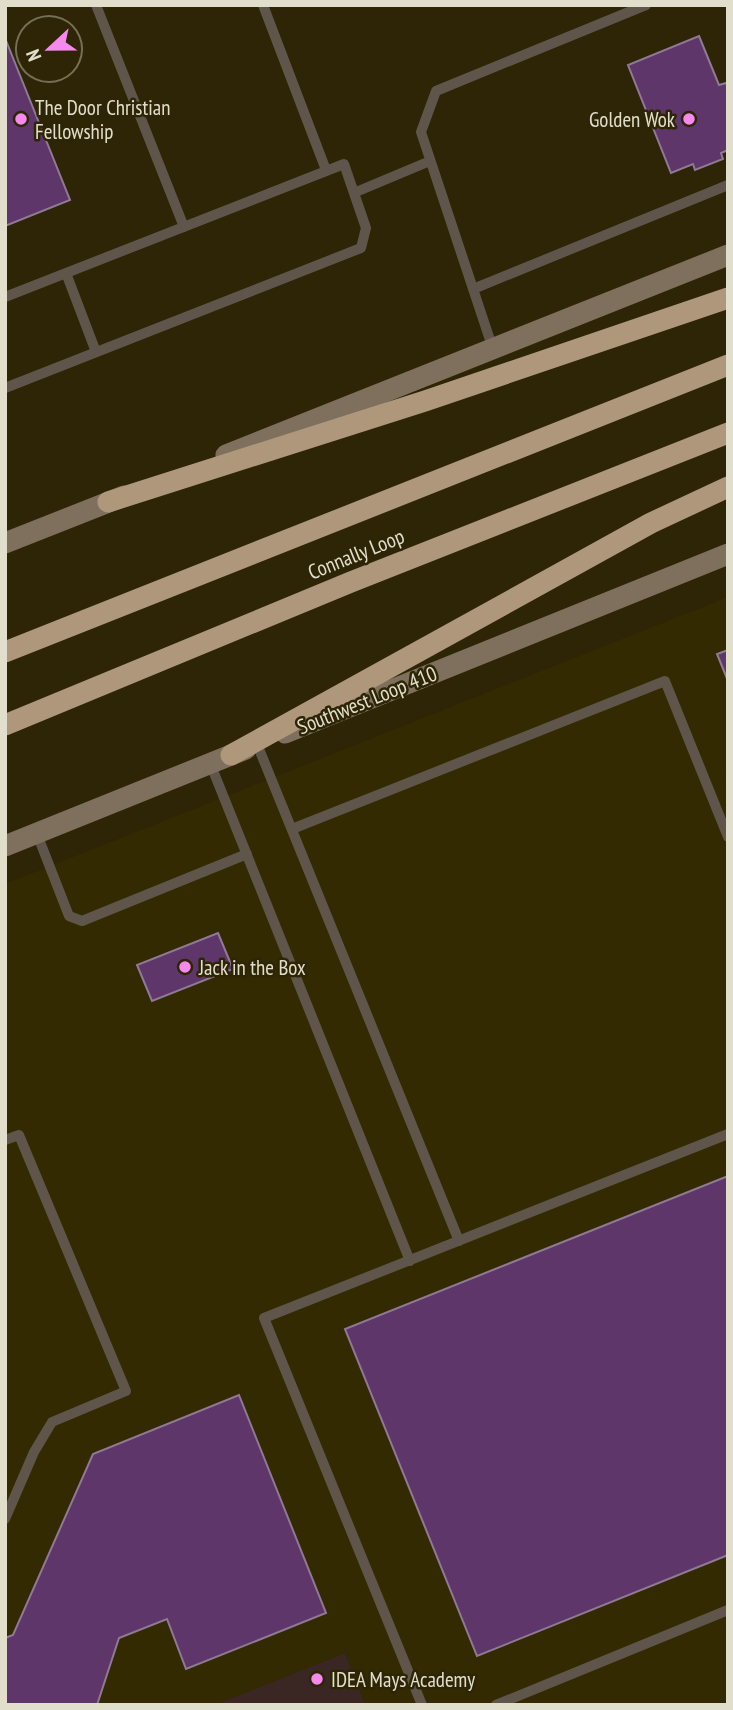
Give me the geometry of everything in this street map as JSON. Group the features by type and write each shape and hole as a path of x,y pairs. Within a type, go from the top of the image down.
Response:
{"highway":[{"path":"108,502 425,401 728,298"},
{"name":"Connally Loop","path":"5,652 728,365"},
{"name":"Connally Loop","path":"5,725 351,582 728,433"},
{"path":"231,755 651,523 728,487"}],"main road":[{"path":"5,543 728,255"},
{"name":"Southwest Loop 410","path":"5,846 728,554"}],"lane":[{"path":"96,5 184,227"},
{"path":"263,5 326,170"},
{"path":"493,349 421,132 436,91 646,5"},
{"path":"356,192 430,161"},
{"path":"5,297 344,164 356,192 366,228 361,248 5,388"},
{"path":"473,289 728,186"},
{"path":"66,273 96,352"},
{"path":"292,829 665,681 728,837"},
{"path":"257,744 459,1241"},
{"path":"211,763 410,1261"},
{"path":"37,834 69,916 82,921 247,854"},
{"path":"422,1705 264,1318 728,1134"},
{"path":"5,1140 19,1135 126,1391 52,1422 34,1452 5,1519"},
{"path":"496,1705 728,1610"}],"shaded area":[{"path":"728,597 728,1705 365,1705 345,1653 215,1705 5,1705 5,884"},
{"name":"IDEA Mays Academy","path":"345,1653 365,1705 215,1705"}],"building":[{"name":"Golden Wok","path":"699,36 719,85 726,83 728,87 728,150 721,153 723,159 695,170 693,164 671,173 628,65"},
{"name":"The Door Christian Fellowship","path":"5,38 14,60 14,84 23,84 70,200 5,226"},
{"path":"728,650 728,681 717,654"},
{"name":"Jack in the Box","path":"218,933 233,969 152,1001 137,965"},
{"path":"728,1176 728,1555 477,1656 345,1329"},
{"path":"239,1395 326,1613 186,1669 167,1619 119,1638 97,1705 5,1705 5,1638 13,1635 93,1454"}],"place":[{"name":"The Door Christian Fellowship","path":"21,119"},
{"name":"Golden Wok","path":"689,119"},
{"name":"Jack in the Box","path":"185,967"},
{"name":"IDEA Mays Academy","path":"317,1679"}]}
